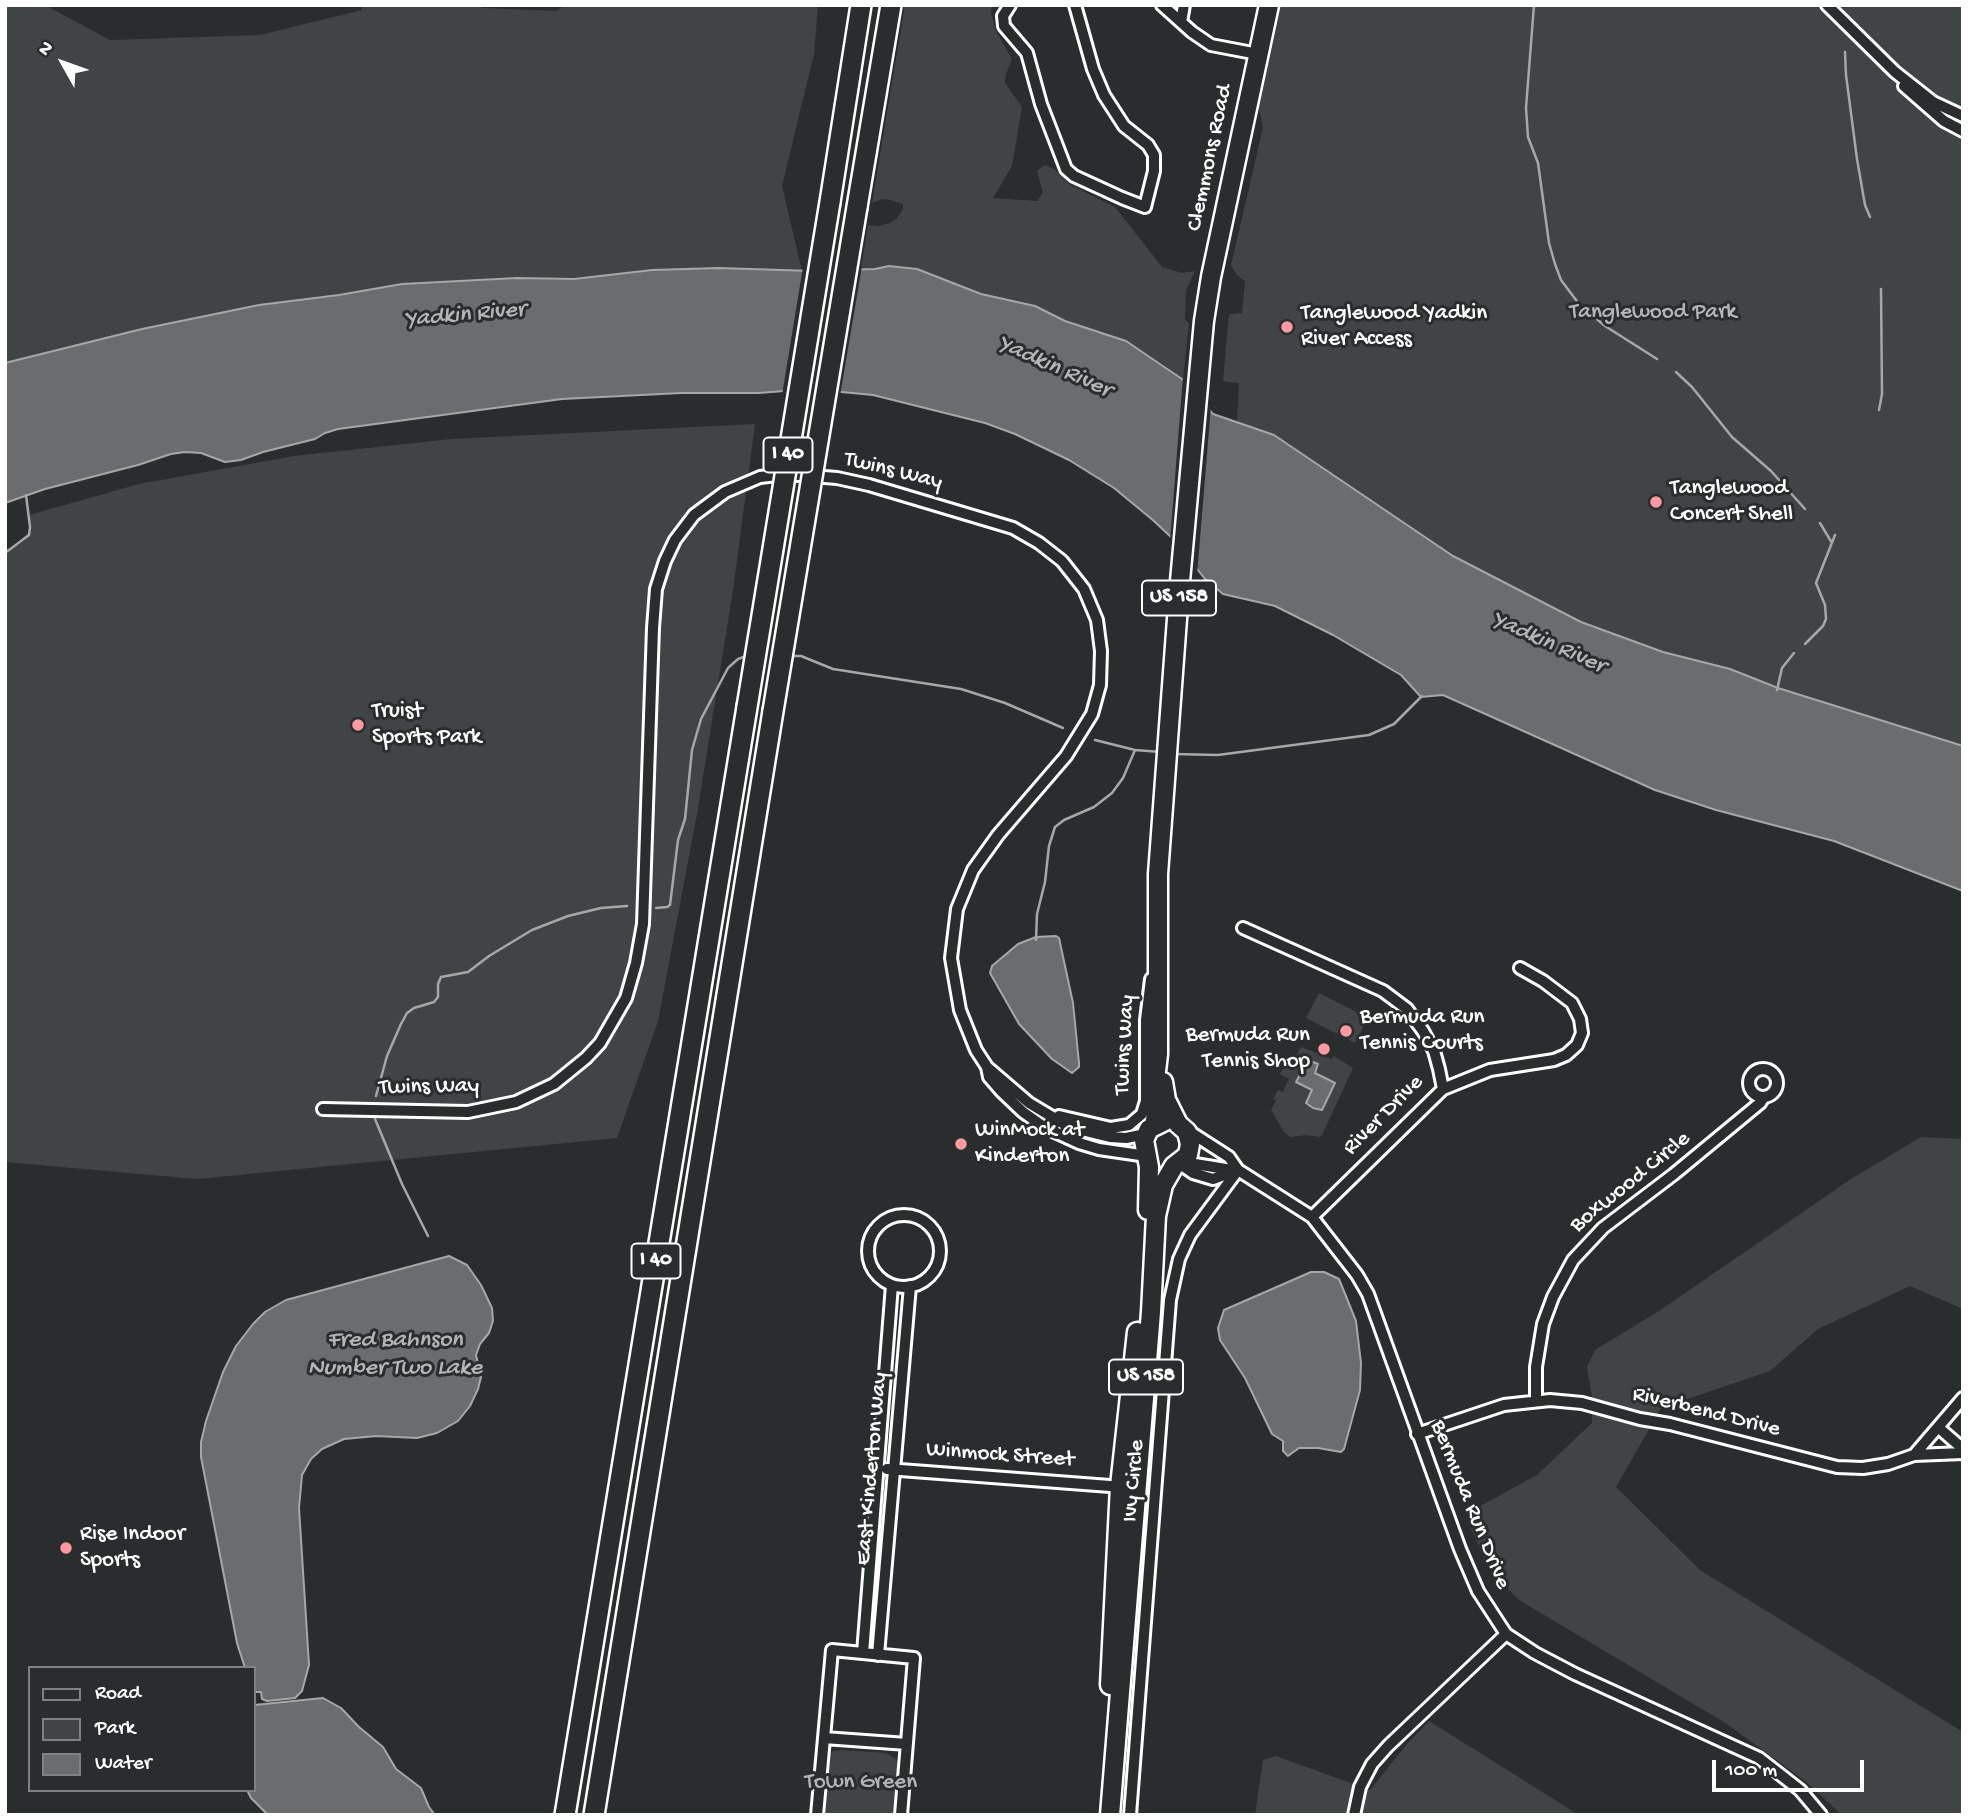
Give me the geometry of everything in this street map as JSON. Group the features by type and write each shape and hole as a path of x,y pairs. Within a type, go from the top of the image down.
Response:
{"highway":[{"name":"I 40","path":"565,1815 861,5"},
{"name":"I 40","path":"594,1815 773,711 891,5"}],"main road":[{"name":"Clemmons Road","path":"1157,920 1179,592 1204,321 1269,5"},
{"name":"US 158","path":"1150,1130 1156,1115 1157,920"},
{"name":"US 158","path":"1158,1054 1166,1100 1181,1126"},
{"path":"1166,1121 1181,1126 1189,1138 1190,1150 1177,1165 1157,1165 1147,1157 1144,1146 1150,1130 1166,1121"},
{"name":"US 158","path":"1100,1815 1110,1691 1120,1486 1145,1262 1149,1183 1147,1157"},
{"name":"US 158","path":"1110,1815 1156,1216 1163,1185 1177,1165"}],"street":[{"path":"1010,5 1003,16 1004,26 1027,53 1041,104 1066,169 1080,178 1145,206 1154,171 1154,155 1148,145 1124,125 1104,95 1093,69 1075,5"},
{"path":"1162,5 1211,45 1258,54"},
{"path":"1181,22 1184,5"},
{"path":"1827,5 1895,72 1933,102 1963,117"},
{"path":"1895,72 1905,87 1936,116 1963,131"},
{"name":"Twins Way","path":"323,1109 468,1112 516,1102 554,1084 600,1043 626,998 636,964 643,924 653,628 656,589 664,561 675,540 694,515 724,492 760,477 786,474 837,478 869,485 1013,528 1062,561 1084,589 1097,620 1101,651 1100,685 1092,714 1066,756 998,835 973,870 957,909 951,958 960,1010 976,1050 987,1067 989,1077 1002,1092 1044,1127 1079,1143 1147,1157"},
{"name":"Twins Way","path":"1049,1114 1111,1128 1129,1125 1142,1114 1146,1101 1146,1020 1157,920"},
{"name":"River Drive","path":"1243,928 1383,991 1407,1009 1434,1051 1443,1089 1312,1217"},
{"path":"1443,1089 1490,1070 1553,1060 1566,1055 1577,1045 1582,1032 1580,1019 1572,1003 1520,968"},
{"name":"Twins Way","path":"987,1067 1018,1094 1069,1127 1094,1135 1126,1138 1150,1130"},
{"name":"Boxwood Circle","path":"1536,1400 1537,1356 1543,1324 1553,1297 1573,1260 1603,1228 1674,1174 1764,1097"},
{"name":"Bermuda Run Drive","path":"1181,1126 1229,1157 1238,1170 1312,1217 1357,1275 1368,1294 1464,1560 1478,1591 1506,1634 1575,1674 1759,1758 1801,1790 1821,1815"},
{"name":"Bermuda Run Drive","path":"1177,1165 1238,1170"},
{"name":"Ivy Circle","path":"1130,1815 1170,1300 1179,1259 1190,1236 1238,1170"},
{"path":"894,1216 919,1218 936,1236 938,1262 932,1273 922,1281 910,1286 892,1285 881,1279 868,1256 873,1232 882,1222 894,1216"},
{"name":"East Kinderton Way","path":"863,1653 892,1285"},
{"name":"East Kinderton Way","path":"878,1655 910,1286"},
{"path":"1914,1455 1963,1398"},
{"name":"Riverbend Drive","path":"1417,1434 1480,1412 1536,1400 1582,1403 1837,1467 1863,1468 1888,1464 1914,1455 1963,1451"},
{"path":"1939,1428 1963,1451"},
{"name":"Winmock Street","path":"878,1469 1120,1486"},
{"path":"1120,1486 1125,1488 1127,1493 1123,1575 1128,1591"},
{"path":"1354,1815 1360,1787 1372,1764 1506,1634"},
{"path":"817,1815 832,1650 914,1658 901,1815"},
{"path":"824,1738 907,1744"}],"green space":[{"path":"5,5 45,5 110,40 260,35 362,10 361,5 481,5 482,8 556,11 566,5 818,5 814,54 782,186 802,271 719,268 652,270 574,279 517,278 402,284 259,305 142,329 5,363"},
{"path":"905,5 992,5 991,13 996,31 1012,59 1005,83 1022,107 1012,166 993,198 1037,201 1043,193 1037,171 1045,165 1054,169 1069,184 1115,207 1162,267 1182,273 1195,271 1186,290 1185,319 1189,324 1183,380 1126,341 1065,321 1035,306 981,294 917,269 899,266 861,269 868,225 890,223 903,209 903,204 890,200 882,199 872,203"},
{"name":"Tanglewood Park","path":"1274,5 1963,5 1963,746 1778,688 1730,669 1663,652 1581,622 1453,556 1284,441 1237,422 1239,383 1223,381 1229,314 1242,313 1245,281 1231,265 1263,128 1253,79"},
{"name":"Truist Sports Park","path":"755,424 733,590 697,814 658,1021 617,1138 197,1179 5,1162 5,554 24,541 30,527 29,515 139,484 294,456 451,439"},
{"name":"Bermuda Run Tennis Courts","path":"1319,993 1368,1018 1355,1043 1306,1018"},
{"path":"1301,1047 1332,1059 1334,1056 1353,1068 1319,1137 1290,1137 1271,1110 1278,1090 1283,1092 1289,1079 1280,1074 1291,1054 1296,1056"},
{"path":"1921,1137 1963,1139 1963,1309 1910,1286 1818,1329 1770,1371 1661,1408 1616,1487 1700,1570 1963,1732 1963,1815 1842,1815 1805,1781 1727,1724 1519,1600 1489,1570 1471,1528 1471,1511 1537,1475 1592,1423 1592,1397 1587,1367 1595,1350 1659,1311 1851,1179"},
{"path":"1429,1721 1579,1815 1255,1815 1263,1760 1276,1756 1370,1790"},
{"name":"Town Green","path":"833,1751 886,1753 895,1758 899,1766 896,1815 821,1815 826,1758"}],"water":[{"name":"Yadkin River","path":"889,266 917,269 981,294 1035,306 1065,321 1126,341 1182,379 1213,414 1274,435 1453,556 1581,622 1663,652 1730,669 1778,688 1963,746 1963,891 1834,841 1716,810 1655,790 1443,695 1421,697 1401,675 1333,635 1275,606 1223,594 1205,579 1173,539 1154,521 1114,488 1069,460 985,423 873,395 810,389 562,399 338,429 315,439 241,460 225,462 201,453 171,454 45,489 5,503 5,363 142,329 259,305 402,284 517,278 574,279 652,270 719,268 812,271"},
{"path":"1036,937 1059,938 1073,1003 1079,1067 1072,1073 1052,1059 1019,1024 990,973 992,966 1018,944"},
{"path":"1308,1060 1318,1064 1315,1073 1335,1083 1322,1110 1306,1103 1312,1090 1296,1082"},
{"name":"Fred Bahnson Number Two Lake","path":"449,1256 467,1265 481,1285 492,1308 493,1321 476,1355 481,1377 478,1389 470,1406 458,1421 437,1433 417,1438 376,1436 344,1439 322,1449 311,1459 302,1475 299,1508 309,1665 302,1691 295,1698 267,1701 262,1699 261,1692 256,1692 256,1666 244,1666 237,1643 201,1457 201,1442 223,1372 236,1346 265,1312 286,1300"},
{"path":"1311,1272 1324,1272 1339,1279 1356,1321 1361,1363 1360,1390 1341,1452 1299,1448 1288,1456 1283,1451 1283,1441 1272,1434 1245,1378 1220,1340 1218,1328 1224,1310"},
{"path":"323,1698 341,1708 383,1747 396,1769 421,1788 435,1815 268,1815 248,1792 256,1792 256,1705"}],"pier":[{"path":"862,266 840,396 810,393 782,395 803,267"},
{"path":"1183,376 1211,406 1197,575 1170,541"}],"waterway":[{"path":"1534,5 1526,108 1528,137 1538,163 1549,243 1555,264 1561,280 1579,304 1605,326 1657,359"},
{"path":"1845,52 1857,159 1865,205 1870,217"},
{"path":"1879,410 1882,394 1881,289"},
{"path":"1676,372 1692,387 1732,437 1771,471 1805,509"},
{"path":"5,553 29,535 26,495"},
{"path":"1820,523 1832,543"},
{"path":"1805,644 1823,626 1826,619 1825,605 1816,583 1835,535"},
{"path":"1777,690 1782,668 1794,653"},
{"path":"656,908 670,905 678,840 685,819 692,750 701,719 728,668 738,659 749,655"},
{"path":"790,656 801,656 833,669 961,689 1005,703 1063,728"},
{"path":"1174,754 1218,755 1369,735 1394,724 1422,696"},
{"path":"1095,740 1135,750 1161,752"},
{"path":"1036,940 1037,914 1055,827 1064,820 1094,807 1112,793 1123,778 1135,750"},
{"path":"376,1096 387,1056 407,1013 434,1002 438,997 441,977 468,972 532,930 568,916 601,908 627,906"},
{"path":"375,1119 402,1184 428,1236"}],"place":[{"name":"Tanglewood Yadkin River Access","path":"1287,327"},
{"name":"Tanglewood Concert Shell","path":"1656,502"},
{"name":"Truist Sports Park","path":"358,725"},
{"name":"Bermuda Run Tennis Courts","path":"1346,1031"},
{"name":"Bermuda Run Tennis Shop","path":"1324,1049"},
{"name":"WinMock at Kinderton","path":"961,1144"},
{"name":"Rise Indoor Sports","path":"66,1548"}]}
